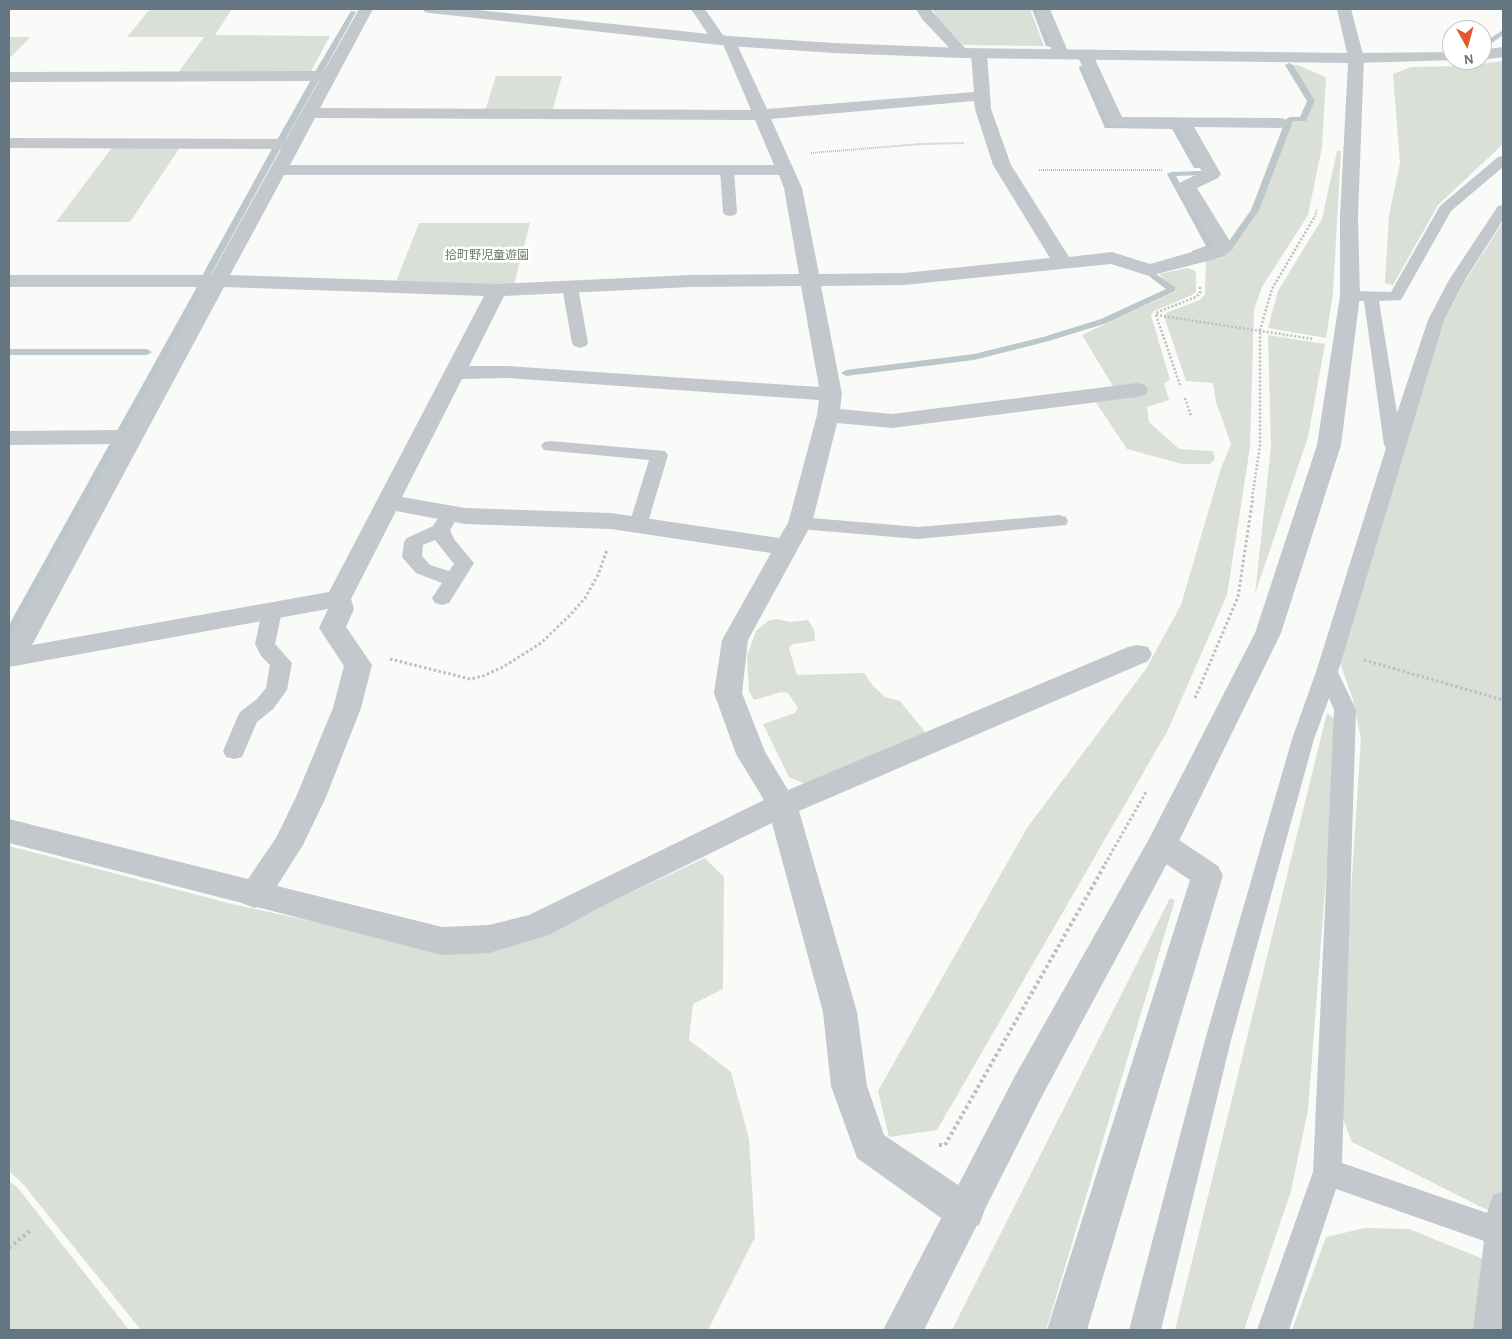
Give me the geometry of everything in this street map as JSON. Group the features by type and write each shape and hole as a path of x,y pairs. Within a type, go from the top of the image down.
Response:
{"street":[{"path":"10,658 366,9"},
{"path":"430,9 724,41 834,48 1085,55 1442,57"},
{"path":"698,9 724,41 761,115 793,188 830,405 800,523 735,640 728,693 752,754 782,806 840,1012 849,1086 870,1146 964,1212"},
{"path":"923,9 927,16 971,53 984,109 1005,169 1063,263"},
{"path":"1043,9 1061,54"},
{"path":"903,1330 1028,1087 1162,845 1268,633 1329,445 1360,297 1350,216 1356,58 1344,9"},
{"path":"1085,55 1116,122 1279,123"},
{"path":"9,77 329,76"},
{"path":"308,113 761,115 982,96"},
{"path":"9,280 217,281 497,290 691,281 904,279 1112,258 1149,270 1200,258 1216,253 1224,248 1187,186 1210,177 1212,174 1182,122"},
{"path":"9,143 292,144"},
{"path":"278,170 727,170 782,163"},
{"path":"254,895 288,845 311,797 347,708 358,665 332,628 341,609 338,599 497,290"},
{"path":"454,374 507,372 830,405 892,421 1137,390"},
{"path":"9,438 131,437"},
{"path":"388,502 446,522 465,516 628,523 786,547"},
{"path":"10,658 338,599"},
{"path":"9,831 254,895 442,941 489,939 537,926 586,900 782,806 1138,654"},
{"path":"1067,1330 1207,875 1162,845"}],"lane":[{"path":"1394,450 1360,297 1396,297 1445,209 1503,160"},
{"path":"727,170 730,212"},
{"path":"1145,1330 1218,1040 1303,739 1329,662 1394,450 1436,320 1457,280 1503,209"},
{"path":"570,286 580,343"},
{"path":"550,446 659,455 628,523"},
{"path":"800,523 918,533 1059,521"},
{"path":"446,522 414,542 412,557 423,569 454,580"},
{"path":"442,598 464,563 446,542 446,522"},
{"path":"234,751 248,718 265,704 276,690 281,663 268,651 265,644 272,611"},
{"path":"1273,1330 1327,1172 1344,710 1329,662"},
{"path":"1327,1172 1502,1223 1489,1330"}],"path":[{"path":"782,163 921,144 995,142"},
{"path":"1005,169 1093,172 1208,168"},
{"path":"1194,701 1238,597 1260,446 1260,330 1272,289 1315,217 1317,208"},
{"path":"1156,315 1158,312 1196,297 1200,293 1200,258"},
{"path":"1156,315 1317,340"},
{"path":"1156,315 1180,385"},
{"path":"1185,398 1191,416"},
{"path":"345,647 456,677 470,679 483,676 503,667 541,643 570,615 585,598 628,523"},
{"path":"1329,662 1503,700"},
{"path":"912,1177 928,1147 945,1145 1149,786"},
{"path":"9,1248 31,1230"}],"green space":[{"path":"150,9 232,9 215,35 330,36 310,73 178,73 204,37 127,37"},
{"path":"1030,9 1044,46 963,45 933,10"},
{"path":"9,37 30,37 9,59"},
{"path":"1503,61 1503,144 1438,205 1393,285 1385,283 1389,215 1400,163 1393,74 1411,67 1442,66 1442,70 1492,70 1492,62"},
{"path":"1291,65 1297,65 1326,77 1322,147 1308,215 1262,287 1254,309 1250,447 1227,595 1168,730 937,1130 889,1137 878,1091 1027,828 1146,669 1181,605 1221,468 1231,444 1216,402 1213,383 1186,381 1164,316 1168,312 1200,300 1205,294 1206,260 1223,258 1258,211 1293,120 1306,120 1315,101"},
{"path":"496,76 562,76 552,112 485,111"},
{"path":"114,145 181,146 130,222 56,222"},
{"path":"1337,151 1341,151 1333,293 1326,338 1268,328 1278,291 1322,219"},
{"path":"1503,222 1503,1216 1481,1207 1352,1142 1337,1104 1361,739 1353,700 1338,657 1443,322 1464,283"},
{"name":"拾町野児童遊園","path":"419,223 530,223 514,285 396,282"},
{"path":"1187,268 1194,270 1196,274 1196,292 1154,311 1151,315 1170,380 1164,383 1169,400 1147,407 1149,422 1179,449 1213,451 1215,459 1210,464 1182,464 1127,449 1095,401 1146,394 1141,384 1114,388 1082,335 1176,291 1159,274"},
{"path":"1268,335 1325,344 1308,437 1255,594 1271,447"},
{"path":"777,619 790,622 808,620 814,630 815,641 793,644 789,648 797,675 864,673 873,686 885,697 900,701 926,733 808,785 789,777 763,724 795,713 798,708 788,693 781,692 754,700 749,691 747,656 756,631 768,621"},
{"path":"1327,713 1338,722 1308,1110 1291,1191 1244,1330 1175,1330"},
{"path":"9,846 236,905 441,949 536,937 705,858 724,877 723,989 693,1004 689,1040 731,1072 749,1139 755,1237 708,1330 141,1330 23,1184 9,1171"},
{"path":"1170,898 1175,900 1046,1330 952,1330"},
{"path":"9,1181 18,1188 129,1330 9,1330"},
{"path":"1365,1228 1409,1229 1503,1267 1503,1330 1292,1330 1326,1237"}],"waterway":[{"path":"1035,9 1049,46"},
{"path":"319,72 353,12"},
{"path":"1492,40 1503,32"},
{"path":"1231,244 1255,210 1290,119 1303,119 1311,101 1289,65"},
{"path":"1083,68 1108,126 1175,127 1197,166"},
{"path":"281,140 315,80"},
{"path":"207,274 276,149"},
{"path":"1195,253 1211,247 1171,174 1201,173"},
{"path":"846,373 974,357 1046,339 1104,321 1172,289 1153,275"},
{"path":"123,429 203,285"},
{"path":"9,352 147,352"},
{"path":"9,635 114,445"}]}
